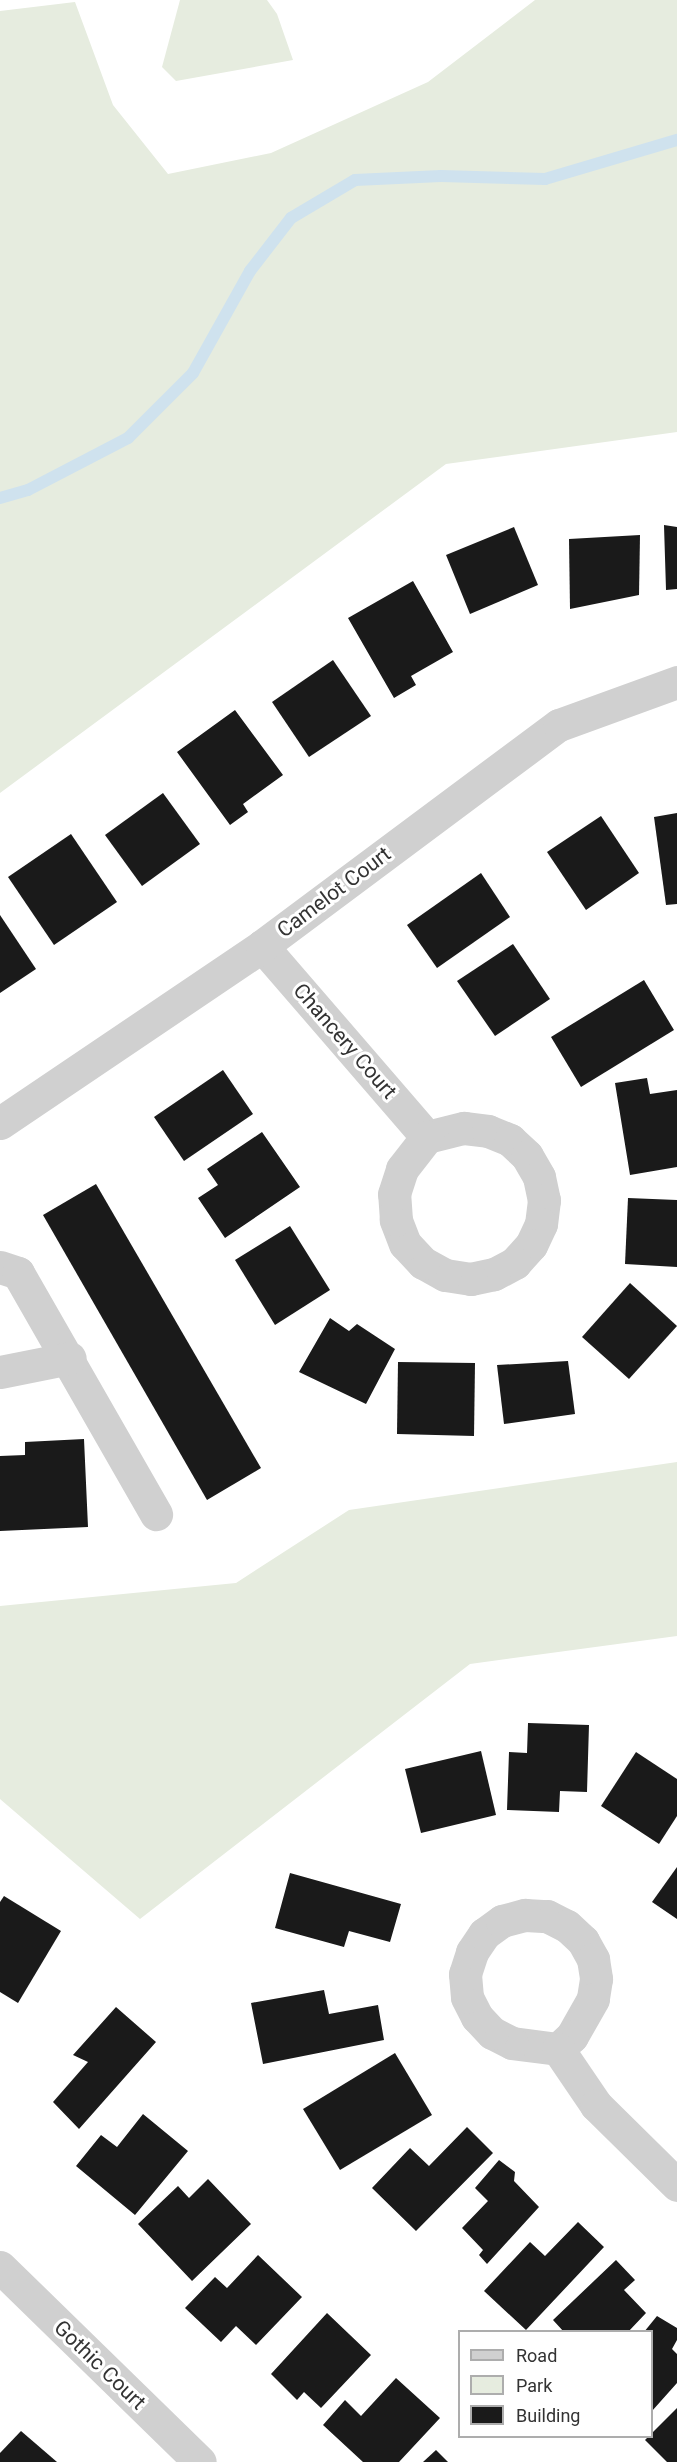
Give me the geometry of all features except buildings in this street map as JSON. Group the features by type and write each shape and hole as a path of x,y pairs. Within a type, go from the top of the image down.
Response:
{"street":[{"name":"Camelot Court","path":"0,1123 262,946 559,725 677,682"},
{"name":"Chancery Court","path":"262,946 427,1137"},
{"path":"464,1128 488,1131 510,1140 527,1156 539,1177 542,1212 531,1245 515,1263 494,1274 471,1279 445,1275 423,1263 405,1244 396,1220 394,1194 402,1169 427,1137 464,1128"},
{"path":"0,1267 18,1273 70,1358 156,1514"},
{"path":"0,1372 70,1358"},
{"path":"558,2049 572,2036 593,2000 596,1979 593,1959 584,1941 567,1926 547,1916 525,1915 502,1921 484,1934 472,1952 465,1974 467,1997 477,2017 492,2033 513,2043 558,2049 596,2105 677,2185"},
{"name":"Gothic Court","path":"0,2267 200,2462"}],"green space":[{"path":"180,0 267,0 277,14 293,60 176,81 162,67"},
{"path":"535,0 677,0 677,432 446,464 0,793 0,11 75,2 113,105 168,174 271,153 428,82"},
{"path":"677,1462 677,1636 470,1664 140,1919 0,1799 0,1606 236,1583 349,1510"}],"waterway":[{"path":"0,498 28,490 128,438 193,373 250,271 291,218 355,180 441,176 545,179 677,140"}]}
